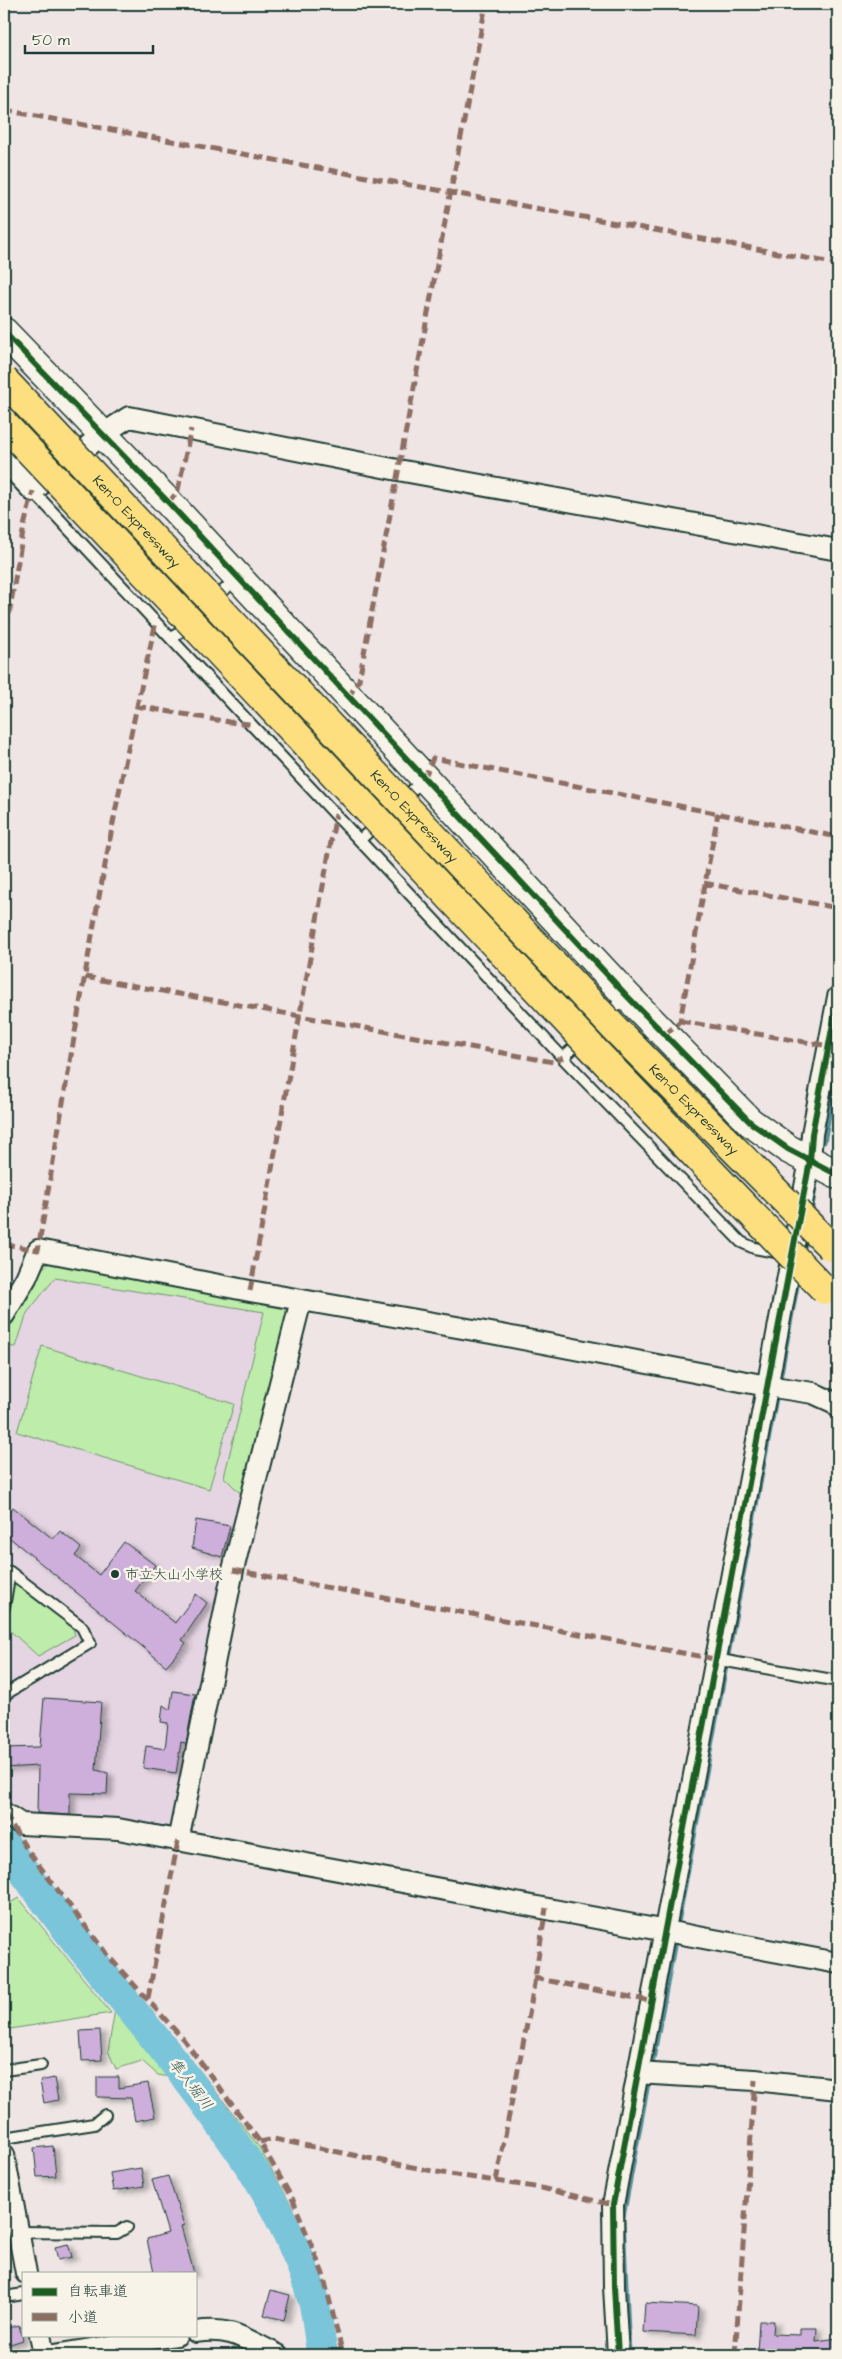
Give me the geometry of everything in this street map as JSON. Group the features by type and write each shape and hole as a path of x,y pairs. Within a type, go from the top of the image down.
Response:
{"highway":[{"name":"Ken-O Expressway","path":"4,380 671,1086 834,1244"},
{"path":"4,424 594,1050 825,1290"}],"street":[{"path":"4,332 103,434 627,996 750,1122 767,1136 838,1175"},
{"path":"4,460 33,491 103,434 129,417 398,470 838,550"},
{"path":"618,2355 614,2287 613,2205 810,1161 812,1134 835,1029 838,997"},
{"path":"4,1315 26,1278 38,1250 813,1393 835,1403 838,1407"},
{"path":"178,1841 233,1570 302,1300"},
{"path":"4,1812 22,1824 118,1829 665,1929 838,1963"},
{"path":"637,2073 755,2080 838,2089"},
{"path":"4,2155 8,2207 18,2232 26,2272"},
{"path":"198,2332 208,2330 232,2332 278,2355"},
{"path":"40,2336 44,2355"},
{"path":"54,2355 171,2336"}],"lane":[{"path":"33,491 563,1058 741,1242 754,1248 792,1255"},
{"path":"172,639 238,578"},
{"path":"360,840 424,779"},
{"path":"563,1058 627,996"},
{"path":"4,1607 10,1572 82,1628 90,1642 4,1695"},
{"path":"715,1659 838,1682"},
{"path":"4,2070 41,2065"},
{"path":"4,2138 94,2124 105,2115"},
{"path":"18,2232 117,2233 127,2227"},
{"path":"4,2297 22,2294"}],"shaded area":[{"name":"市立大山小学校","path":"43,1267 287,1313 175,1825 164,1832 26,1819 12,1811 4,1799 4,1336"}],"green space":[{"path":"51,1262 282,1306 287,1313 244,1497 224,1477 264,1312 55,1278 27,1313 16,1347 4,1346 8,1322 18,1299 33,1278"},
{"path":"42,1346 234,1404 209,1489 17,1432"},
{"path":"14,1585 21,1586 72,1625 75,1635 38,1656 7,1628"},
{"path":"4,1821 93,1940 190,2058 259,2147 291,2205 323,2282 338,2355 329,2355 318,2295 273,2188 186,2066 36,1880 4,1835"},
{"path":"19,1898 111,2013 4,2030 4,1906"},
{"path":"123,2008 181,2079 158,2075 142,2061 116,2069 108,2051 115,2009"}],"building":[{"path":"13,1507 53,1539 60,1531 81,1548 75,1556 99,1575 124,1542 155,1565 135,1591 175,1623 196,1594 207,1603 182,1640 186,1643 166,1666 4,1533 4,1518"},
{"path":"196,1520 230,1526 222,1557 192,1548"},
{"path":"173,1691 195,1694 186,1743 181,1742 176,1773 143,1768 146,1746 165,1749 168,1723 161,1722 163,1705 170,1710"},
{"path":"44,1698 101,1702 96,1770 108,1773 107,1794 70,1793 70,1815 37,1813 38,1766 4,1768 4,1748 40,1747"},
{"path":"100,2030 102,2060 82,2061 80,2031"},
{"path":"97,2077 119,2077 119,2088 148,2083 155,2117 135,2121 131,2098 97,2097"},
{"path":"54,2078 58,2100 44,2103 40,2081"},
{"path":"53,2146 56,2176 37,2177 34,2148"},
{"path":"141,2168 144,2186 113,2191 110,2173"},
{"path":"168,2176 184,2225 181,2226 194,2272 154,2272 147,2239 168,2233 152,2180"},
{"path":"68,2244 72,2257 58,2260 55,2247"},
{"path":"271,2290 290,2295 284,2320 264,2315"},
{"path":"645,2303 698,2306 696,2335 643,2332"},
{"path":"759,2321 774,2321 773,2334 800,2335 800,2328 817,2328 816,2341 838,2338 838,2355 757,2353"},
{"path":"19,2325 23,2340 4,2346 4,2329"}],"waterway":[{"path":"824,1142 838,1065"},
{"path":"811,1212 816,1183"},
{"path":"803,1254 806,1235"},
{"path":"779,1384 799,1275"},
{"path":"677,1928 777,1393"},
{"name":"隼人堀川","path":"4,1843 68,1931 203,2099 259,2180 275,2207 302,2267 315,2306 322,2355"},
{"path":"651,2070 676,1936"},
{"path":"629,2355 623,2217 649,2078"}],"marked path":[{"path":"348,698 359,680 486,4"},
{"path":"4,110 838,264"},
{"path":"169,503 178,490 191,429"},
{"path":"4,644 24,526 33,491"},
{"path":"4,1244 38,1250 107,856 138,700 156,622"},
{"path":"136,706 251,724"},
{"path":"424,779 433,758 838,837"},
{"path":"665,1035 680,1021 718,813"},
{"path":"250,1291 336,814"},
{"path":"704,883 838,908"},
{"path":"85,977 553,1062 563,1058"},
{"path":"680,1021 829,1046"},
{"path":"233,1570 715,1659"},
{"path":"5,1814 28,1851 109,1957 183,2039 260,2142 293,2200 323,2274 343,2355"},
{"path":"148,1998 178,1841"},
{"path":"496,2181 530,2009 546,1908"},
{"path":"534,1978 651,2001"},
{"path":"735,2355 755,2080"},
{"path":"260,2142 274,2139 437,2172 541,2188 613,2205"}],"cycle path":[{"path":"4,332 169,503 627,996 750,1122 788,1149 838,1175"},
{"path":"618,2355 614,2287 613,2205 810,1161 812,1134 838,997"}],"place":[{"name":"市立大山小学校","path":"115,1574"}]}
